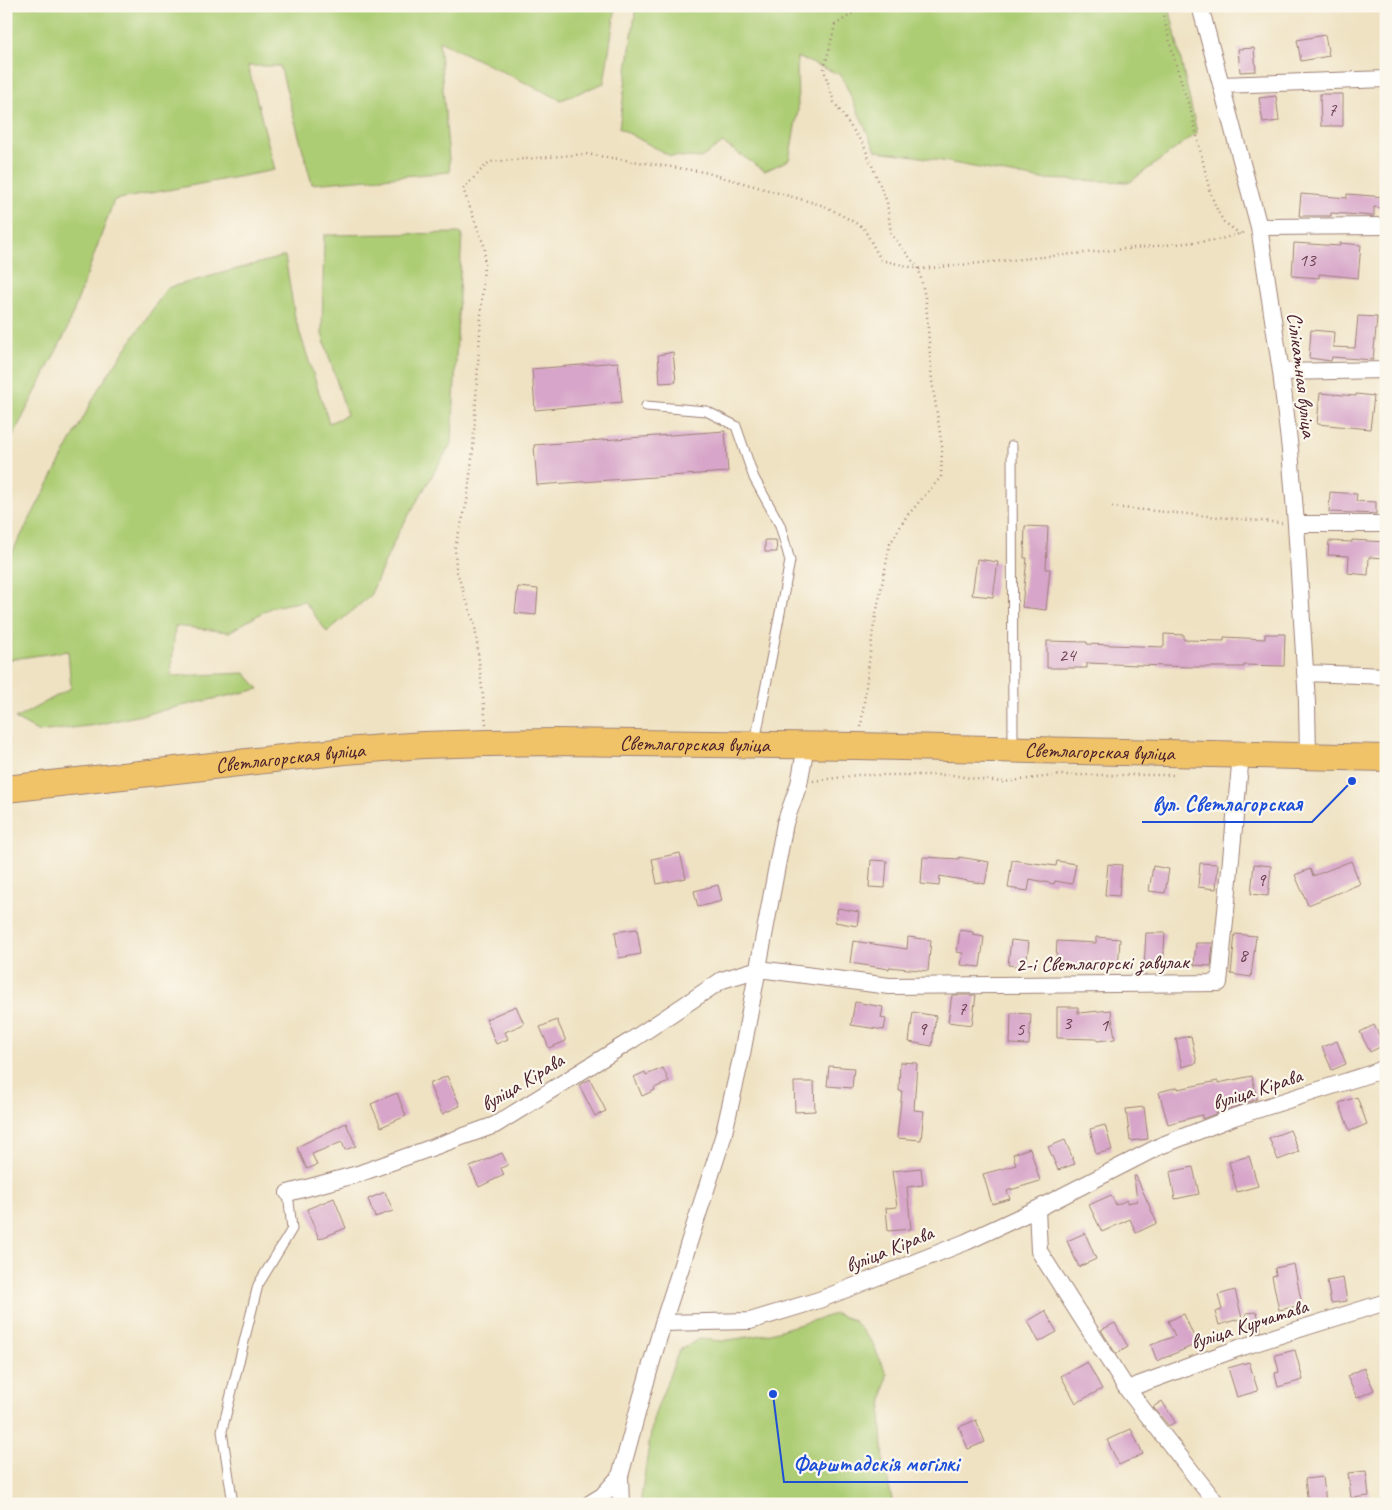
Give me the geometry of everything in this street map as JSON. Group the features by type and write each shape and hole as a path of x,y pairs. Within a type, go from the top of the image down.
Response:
{"main road":[{"name":"Светлагорская вуліца","path":"6,789 345,751 423,745 488,743 555,742 857,746 1386,758"}],"street":[{"name":"Сілікатная вуліца","path":"1200,6 1260,227 1281,372 1296,524 1308,757"},
{"path":"1221,85 1386,79"},
{"path":"1260,227 1386,226"},
{"path":"1281,372 1386,370"},
{"path":"1296,524 1386,524"},
{"path":"1305,673 1386,676"},
{"path":"621,1504 620,1476 663,1323 723,1137 759,969 785,822 799,784 806,746"},
{"name":"2-і Светлагорскі завулак","path":"759,969 889,986 1218,983 1241,755"},
{"name":"вуліца Кірава","path":"288,1193 358,1174 495,1125 632,1040 722,980 759,969"},
{"name":"вуліца Кірава","path":"663,1323 750,1321 819,1300 966,1242 1037,1209 1160,1146 1234,1117 1376,1072 1386,1067"},
{"path":"1037,1209 1039,1251 1127,1389 1217,1504"},
{"name":"вуліца Курчатава","path":"1127,1389 1239,1348 1386,1302"},
{"path":"589,1504 602,1496 620,1476"}],"lane":[{"path":"646,406 706,411 736,426 754,478 780,525 790,561 755,745"},
{"path":"1012,446 1013,750"},
{"path":"233,1504 222,1430 258,1285 292,1229 288,1193"}],"path":[{"path":"857,746 862,725 873,630 890,544 906,517 942,477 942,446 932,381 926,302 919,269 891,234 887,202 864,146 834,102 824,70 835,25 864,6"},
{"path":"1161,6 1174,58 1193,119 1210,192 1224,222 1240,235"},
{"path":"488,743 475,626 456,569 454,547 467,502 473,449 485,248 463,189 489,162 586,154 704,172 825,206 863,226 881,260 919,269 1217,240 1240,235 1260,227"},
{"path":"1112,507 1296,524"},
{"path":"799,784 858,775 952,775 1003,782 1061,775 1180,774"}],"green space":[{"path":"6,6 616,6 604,83 561,100 439,41 450,172 312,184 280,66 248,66 275,170 114,200 66,332 6,450"},
{"path":"636,6 1169,6 1197,133 1130,182 1038,179 915,156 876,151 841,75 797,57 798,110 789,160 765,171 723,143 701,158 670,156 619,128"},
{"path":"462,233 452,442 397,535 370,596 327,632 304,601 272,607 229,632 175,626 171,676 245,673 259,689 96,725 39,732 15,719 71,688 68,651 6,660 6,564 99,388 167,288 285,256 295,318 329,423 347,415 322,334 324,235"},
{"path":"835,1314 853,1320 871,1341 887,1374 881,1414 884,1465 893,1504 640,1504 653,1419 679,1350 700,1339 722,1341 767,1334"}],"building":[{"path":"1325,35 1329,56 1301,61 1297,40"},
{"path":"1254,48 1256,71 1240,72 1238,49"},
{"path":"1320,94 1343,94 1343,126 1321,126"},
{"path":"1276,96 1279,121 1263,123 1259,98"},
{"path":"1301,194 1347,198 1347,194 1386,197 1386,208 1374,207 1374,216 1331,213 1331,216 1299,216"},
{"path":"1294,243 1340,246 1340,243 1361,245 1358,278 1319,274 1319,278 1292,276"},
{"path":"1358,316 1377,317 1373,360 1332,357 1331,361 1309,358 1311,330 1334,332 1333,347 1355,348"},
{"path":"673,352 676,382 660,383 658,355"},
{"path":"618,362 622,402 535,410 532,369"},
{"path":"1320,393 1374,396 1370,429 1317,424"},
{"path":"725,431 728,472 537,485 534,445"},
{"path":"1330,492 1357,494 1356,501 1376,502 1376,514 1329,512"},
{"path":"1025,526 1048,527 1046,569 1050,569 1046,610 1022,607 1027,558 1024,558"},
{"path":"765,540 776,540 777,552 765,552"},
{"path":"1352,540 1386,542 1386,558 1369,557 1368,575 1348,573 1349,556 1328,555 1329,541 1352,542"},
{"path":"977,559 998,562 993,597 972,595"},
{"path":"518,587 538,589 536,615 515,613"},
{"path":"1164,634 1184,635 1184,640 1224,641 1224,637 1265,639 1265,634 1285,634 1284,666 1191,667 1087,663 1087,668 1047,668 1047,641 1164,647"},
{"path":"680,853 686,878 657,884 652,859"},
{"path":"923,857 959,859 959,857 989,862 985,884 940,876 939,886 921,884"},
{"path":"871,860 887,861 885,888 869,887"},
{"path":"1012,860 1056,866 1057,861 1076,864 1072,884 1055,881 1054,884 1030,879 1028,891 1008,888"},
{"path":"1351,861 1360,884 1308,905 1295,875 1310,869 1313,876"},
{"path":"1200,863 1218,864 1216,889 1198,887"},
{"path":"1108,864 1122,865 1119,896 1105,895"},
{"path":"1254,864 1271,866 1268,896 1251,894"},
{"path":"1153,866 1169,869 1165,893 1149,891"},
{"path":"718,885 722,901 698,907 694,891"},
{"path":"838,908 859,912 857,926 835,922"},
{"path":"637,929 641,954 619,958 615,932"},
{"path":"960,930 973,932 973,935 984,937 980,967 961,965 963,953 957,952"},
{"path":"1146,933 1165,933 1163,969 1144,968"},
{"path":"1235,934 1256,936 1251,977 1231,974"},
{"path":"908,937 931,940 928,971 889,967 889,969 850,963 853,941 907,949"},
{"path":"1096,937 1120,939 1118,970 1075,967 1074,970 1061,969 1061,958 1056,958 1057,941 1096,943"},
{"path":"1011,940 1029,942 1026,967 1008,965"},
{"path":"1196,943 1213,943 1211,966 1194,965"},
{"path":"952,995 976,995 972,1025 948,1022"},
{"path":"855,1002 883,1007 881,1018 886,1019 884,1030 851,1025"},
{"path":"516,1006 524,1024 505,1032 508,1039 496,1044 486,1019"},
{"path":"1057,1007 1078,1007 1078,1013 1111,1010 1115,1039 1097,1041 1097,1039 1057,1038"},
{"path":"913,1012 936,1016 932,1046 909,1042"},
{"path":"1011,1013 1031,1014 1029,1045 1010,1044"},
{"path":"557,1020 566,1041 549,1048 540,1027"},
{"path":"1374,1025 1384,1045 1370,1052 1360,1032"},
{"path":"1191,1036 1197,1063 1182,1067 1176,1039"},
{"path":"1337,1041 1346,1064 1332,1070 1322,1047"},
{"path":"900,1062 917,1063 914,1110 924,1111 921,1140 897,1138 902,1091 899,1091"},
{"path":"829,1066 854,1068 852,1088 827,1086"},
{"path":"663,1068 669,1082 654,1088 655,1090 642,1096 634,1077 645,1072 646,1075"},
{"path":"447,1076 460,1106 442,1114 429,1084"},
{"path":"1252,1076 1257,1099 1202,1119 1202,1115 1168,1124 1159,1092 1178,1087 1178,1089"},
{"path":"590,1079 606,1111 595,1116 579,1085"},
{"path":"794,1082 814,1082 815,1111 795,1112"},
{"path":"397,1093 406,1116 381,1127 371,1104"},
{"path":"1357,1097 1367,1124 1350,1131 1339,1103"},
{"path":"1144,1107 1148,1139 1130,1141 1126,1109"},
{"path":"346,1123 356,1146 345,1150 342,1142 312,1154 317,1165 307,1169 297,1147"},
{"path":"1105,1125 1112,1150 1096,1154 1090,1129"},
{"path":"1290,1130 1299,1152 1278,1160 1269,1138"},
{"path":"1065,1140 1075,1164 1058,1170 1048,1147"},
{"path":"1030,1148 1040,1181 1007,1191 1010,1199 992,1204 983,1174 1016,1165 1013,1154"},
{"path":"502,1153 508,1165 501,1168 504,1175 479,1187 470,1167"},
{"path":"1249,1156 1258,1186 1237,1192 1229,1162"},
{"path":"1193,1167 1199,1194 1175,1199 1170,1172"},
{"path":"921,1168 923,1185 907,1187 911,1229 888,1231 886,1208 897,1207 892,1171"},
{"path":"1134,1176 1136,1176 1157,1223 1136,1233 1130,1219 1102,1232 1089,1205 1111,1195 1116,1205 1127,1200 1127,1203 1137,1201"},
{"path":"385,1192 393,1211 375,1217 368,1199"},
{"path":"334,1198 346,1228 319,1239 307,1209"},
{"path":"1085,1233 1096,1259 1079,1267 1067,1241"},
{"path":"1294,1264 1302,1305 1279,1310 1272,1276 1276,1275 1275,1268"},
{"path":"1343,1278 1347,1301 1331,1303 1327,1281"},
{"path":"1235,1290 1242,1318 1219,1325 1215,1312 1222,1310 1218,1295"},
{"path":"1045,1311 1057,1332 1039,1342 1028,1321"},
{"path":"1257,1312 1261,1331 1250,1334 1246,1313"},
{"path":"1184,1314 1197,1344 1157,1361 1151,1345 1175,1336 1168,1321"},
{"path":"1115,1323 1128,1347 1116,1354 1101,1330"},
{"path":"1295,1350 1303,1380 1278,1387 1275,1373 1279,1372 1275,1355"},
{"path":"1087,1362 1102,1389 1076,1403 1061,1376"},
{"path":"1249,1362 1258,1391 1237,1397 1228,1368"},
{"path":"1364,1368 1374,1390 1357,1398 1347,1376"},
{"path":"1162,1401 1175,1422 1169,1426 1153,1407"},
{"path":"976,1420 985,1442 968,1449 959,1427"},
{"path":"1131,1429 1143,1454 1119,1465 1107,1440"},
{"path":"1366,1471 1369,1496 1351,1498 1348,1473"},
{"path":"1323,1477 1326,1503 1308,1504 1305,1479"}],"place":[{"name":"вул. Светлагорская","path":"1352,781"},
{"name":"Фарштадскія могілкі","path":"773,1394"}]}
